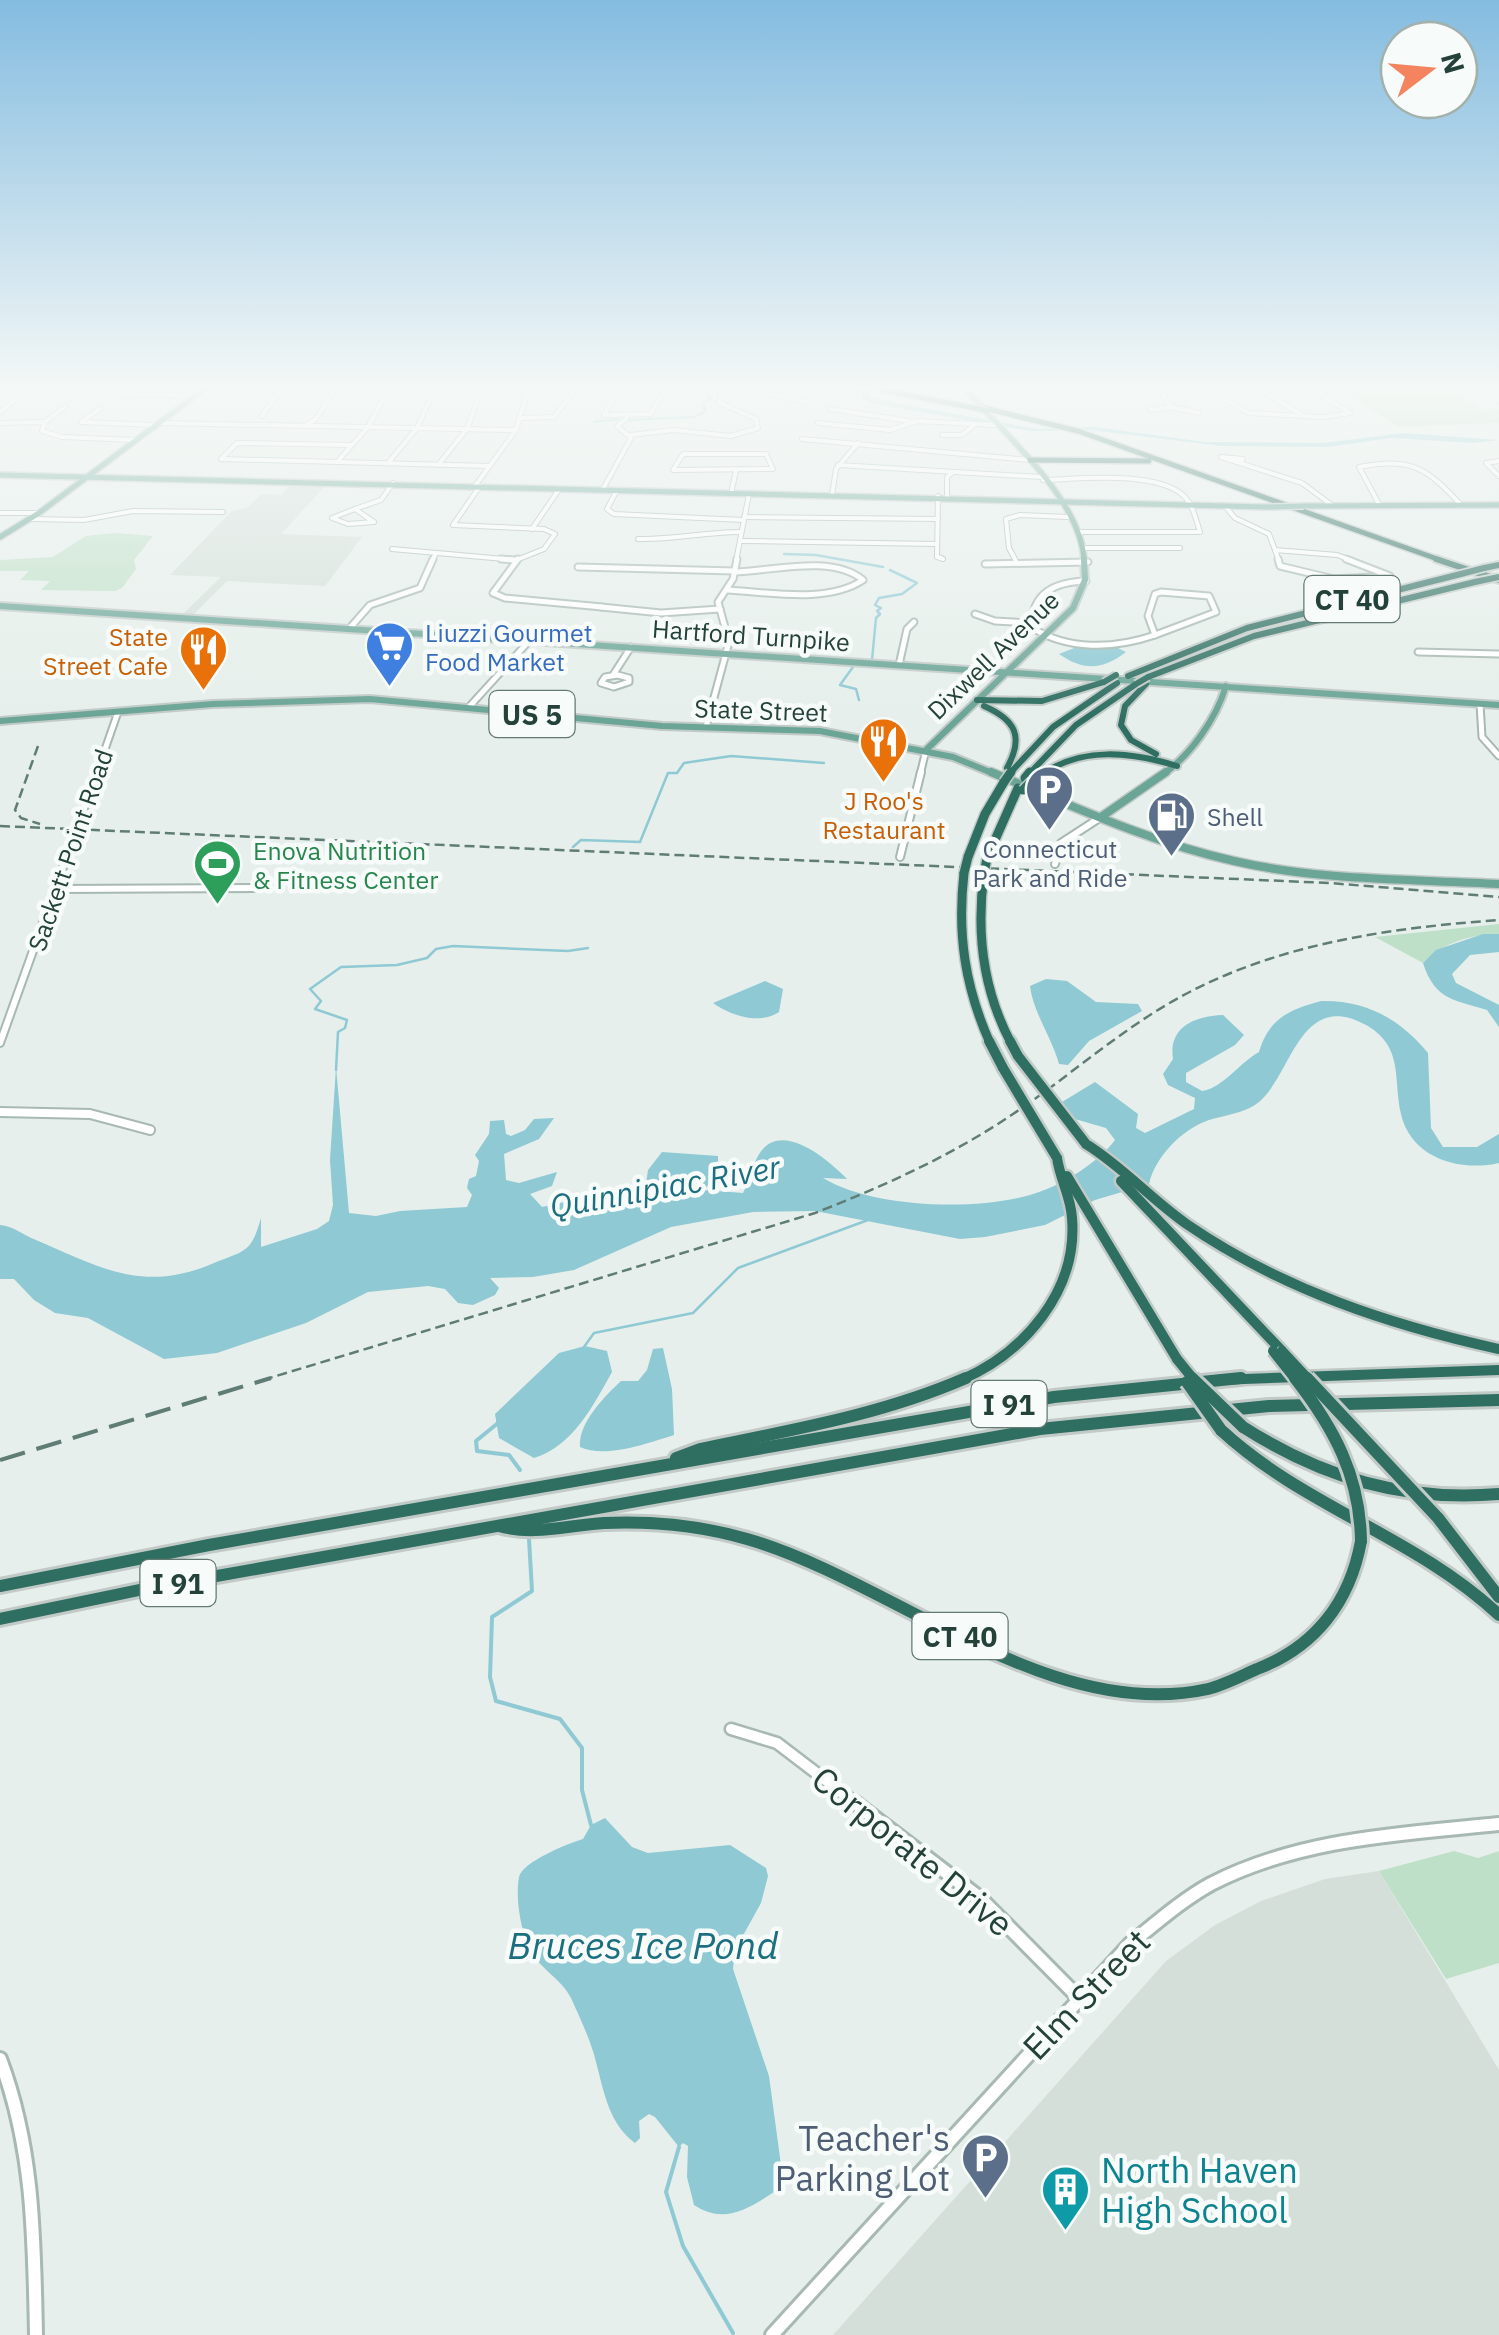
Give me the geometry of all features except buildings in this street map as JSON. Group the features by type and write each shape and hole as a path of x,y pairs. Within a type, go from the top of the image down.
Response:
{"highway":[{"path":"1262,499 1499,580"},
{"path":"1265,499 1499,580"},
{"name":"CT 40","path":"663,1464 700,1448 911,1401 969,1378 1006,1354 1038,1323 1065,1277 1072,1243 1071,1204 1056,1158 979,1022 965,978 960,928 964,873 992,800 1008,771 1061,720 1117,679 1178,653 1252,626 1499,565"},
{"name":"CT 40","path":"1150,680 1188,659 1282,628 1475,582 1499,580"},
{"path":"975,702 1042,701 1117,679 1189,642 1252,626"},
{"path":"1028,779 1076,725 1136,684 1150,680"},
{"path":"1150,680 1125,706 1122,730 1139,746 1178,764"},
{"path":"975,702 1001,714 1018,732 1019,746 1008,771"},
{"path":"1028,779 1054,766 1096,754 1132,754 1178,764"},
{"name":"CT 40","path":"498,1525 523,1531 578,1524 653,1524 751,1540 823,1566 1030,1669 1089,1686 1150,1692 1190,1690 1228,1682 1294,1652 1320,1630 1339,1606 1355,1572 1361,1541 1359,1494 1344,1451 1277,1351 1155,1209 1086,1144 1018,1056 993,1006 983,964 979,920 984,874 1010,802 1028,779"},
{"path":"1056,1158 1221,1430 1252,1460 1285,1482 1442,1564 1499,1616"},
{"path":"1155,1209 1315,1294 1417,1329 1499,1349"},
{"path":"1277,1351 1438,1518 1499,1597"},
{"path":"1175,1358 1206,1396 1243,1428 1313,1467 1369,1486 1436,1496 1499,1494"},
{"name":"I 91","path":"0,1586 996,1406 1127,1388 1274,1376 1499,1370"},
{"name":"I 91","path":"0,1619 498,1525 1114,1418 1306,1403 1499,1400"}],"main road":[{"path":"0,537 59,499"},
{"path":"1028,499 1225,506 1499,505"},
{"name":"Dixwell Avenue","path":"926,750 1073,608 1086,582 1086,548 1056,500"},
{"name":"Hartford Turnpike","path":"0,606 1499,705"},
{"path":"1101,818 1178,764 1224,696 1226,686"},
{"name":"State Street","path":"0,721 236,703 366,700 614,722 810,730 926,750 997,772 1101,818 1184,848 1275,869 1499,884"}],"street":[{"path":"355,509 374,522 351,524 333,520 338,514 382,499"},
{"path":"392,549 515,560 544,549 556,534 532,528 453,525 460,508 472,499"},
{"path":"532,528 552,499"},
{"path":"614,499 608,509 613,512 938,520"},
{"path":"706,727 726,654 728,634 720,599 735,572 748,499"},
{"path":"937,556 938,499"},
{"path":"1078,532 1200,532 1183,499"},
{"path":"1324,499 1333,506"},
{"path":"1376,499 1380,506"},
{"path":"1456,499 1462,506"},
{"path":"1225,506 1235,518 1269,534 1280,566 1368,579 1390,576 1337,554 1275,550"},
{"path":"0,514 84,520 132,511 223,512"},
{"path":"1016,562 1006,519 1020,514 1068,517"},
{"path":"638,540 679,540 700,532 740,532"},
{"path":"740,541 937,544"},
{"path":"1086,548 1180,548"},
{"path":"349,629 370,605 420,588 435,555"},
{"path":"515,560 493,590 502,597 661,613 720,610"},
{"path":"985,564 1088,562"},
{"path":"578,567 735,572 833,568 859,574 863,580 856,588 832,592 727,590"},
{"path":"1029,622 1038,594 1060,584 1086,582"},
{"path":"975,614 995,620 1029,622 1044,636 1116,644 1155,635 1213,616 1216,612 1212,598 1202,594 1156,593 1148,616 1155,635"},
{"path":"899,665 907,628 914,622"},
{"path":"469,707 529,641"},
{"path":"613,675 626,676 629,682 614,687 601,683 613,675 631,648"},
{"path":"1418,652 1499,654"},
{"path":"1480,704 1482,737 1499,756"},
{"name":"Sackett Point Road","path":"0,1044 118,712"},
{"path":"900,857 926,750"},
{"path":"1054,864 1061,844 1101,818"},
{"path":"57,888 267,888"},
{"path":"0,1112 90,1114 150,1130"},
{"name":"Corporate Drive","path":"731,1729 778,1743 975,1894 1079,1998"},
{"name":"Elm Street","path":"772,2335 1079,1998 1158,1921 1212,1884 1246,1869 1321,1847 1499,1824"},
{"path":"0,2060 21,2124 29,2170 36,2335"}],"shaded area":[{"path":"257,499 313,499 281,534 362,537 325,586 227,581 193,615 183,614 221,577 170,575 232,511 247,508"},
{"path":"1379,1871 1499,2070 1499,2335 833,2335 1166,1961 1215,1925 1261,1901 1325,1879"}],"green space":[{"path":"86,536 153,536 134,560 136,569 115,591 41,590 50,581 20,580 29,571 0,571 0,560 53,557"},
{"path":"1499,924 1499,934 1458,941 1423,963 1375,937"},
{"path":"1454,1851 1478,1858 1499,1851 1499,1963 1446,1979 1379,1871"}],"water":[{"path":"1074,648 1118,648 1126,652 1101,665 1085,666 1059,654"},
{"path":"1483,934 1499,934 1499,952 1470,955 1452,974 1456,983 1499,1005 1499,1027 1487,1010 1440,992 1423,963 1436,950"},
{"path":"1046,979 1067,981 1096,1002 1138,1004 1142,1011 1089,1041 1068,1065 1059,1064 1030,986"},
{"path":"765,981 783,989 779,1012 771,1016 746,1017 713,1003"},
{"name":"Quinnipiac River","path":"1321,1001 1367,1008 1406,1030 1428,1053 1431,1128 1443,1147 1477,1147 1499,1134 1499,1163 1453,1163 1426,1151 1406,1129 1395,1066 1387,1044 1368,1026 1345,1017 1327,1018 1300,1039 1259,1102 1189,1130 1164,1154 1149,1184 1095,1200 1045,1225 985,1237 960,1239 815,1211 753,1212 671,1227 574,1270 533,1277 490,1278 499,1288 495,1295 473,1305 458,1303 445,1289 428,1286 368,1292 306,1323 217,1353 164,1359 88,1318 55,1313 34,1300 14,1279 0,1279 0,1225 101,1267 143,1276 188,1272 240,1252 254,1238 261,1218 261,1247 317,1229 329,1221 333,1205 330,1160 336,1067 349,1213 376,1216 467,1207 472,1195 467,1188 469,1179 476,1176 479,1161 475,1155 489,1134 490,1121 504,1120 506,1134 511,1136 525,1130 534,1119 554,1118 539,1139 504,1154 506,1180 519,1183 557,1172 552,1186 530,1194 542,1207 646,1184 648,1170 662,1152 718,1156 718,1173 704,1190 743,1193 758,1156 767,1145 779,1141 804,1146 829,1162 847,1179 823,1178 844,1188 896,1201 953,1205 1030,1195 1088,1166 1115,1140 1106,1128 1068,1117 1062,1102 1095,1082 1138,1114 1136,1128 1145,1133 1194,1109 1195,1098 1168,1085 1163,1074 1173,1059 1175,1039 1186,1025 1223,1015 1244,1035 1235,1045 1186,1073 1186,1082 1202,1091 1217,1085 1259,1052 1268,1031 1282,1017"},
{"path":"585,1346 607,1351 612,1372 571,1434 534,1458 499,1438 495,1414 559,1353"},
{"path":"663,1348 672,1389 674,1435 614,1451 580,1447 583,1429 600,1402 621,1381 638,1381 647,1370 653,1349"},
{"name":"Bruces Ice Pond","path":"605,1818 632,1847 648,1853 730,1845 766,1868 768,1876 761,1903 735,1950 733,1969 769,2076 783,2180 780,2188 738,2212 717,2214 694,2205 687,2177 688,2146 683,2143 679,2147 655,2117 649,2114 639,2121 640,2138 635,2143 619,2127 571,1998 535,1958 524,1935 518,1895 522,1871 547,1854 583,1839 591,1825"}],"waterway":[{"path":"784,554 816,555 883,567"},
{"path":"872,660 876,618 880,614 877,611 881,608 875,605 879,598 902,594 917,583 890,570"},
{"path":"853,667 840,685 856,689 859,700"},
{"path":"573,847 581,840 640,842 668,773 677,773 684,763 731,756 824,763"},
{"path":"336,1070 338,1032 345,1028 347,1020 315,1009 321,1001 310,989 341,967 397,965 427,958 436,949 453,946 568,951 588,948"},
{"path":"584,1347 594,1333 693,1313 738,1268 868,1220"},
{"path":"498,1423 476,1441 477,1451 509,1455 520,1470"},
{"path":"529,1539 532,1591 492,1617 490,1677 496,1701 560,1719 582,1748 582,1790 591,1825"},
{"path":"679,2147 666,2192 683,2246 733,2333"}],"railway":[{"path":"38,746 15,810 21,818 40,824"},
{"path":"0,826 1330,883 1499,897"},
{"path":"263,1380 815,1213 866,1192 990,1129 1182,996 1258,963 1336,941 1499,920"},
{"path":"0,1460 271,1378"}],"place":[{"name":"Liuzzi Gourmet Food Market","path":"390,688"},
{"name":"State Street Cafe","path":"203,692"},
{"name":"J Roo's Restaurant","path":"884,784"},
{"name":"Connecticut Park and Ride","path":"1050,832"},
{"name":"Shell","path":"1172,858"},
{"name":"Enova Nutrition & Fitness Center","path":"218,906"},
{"name":"Teacher's Parking Lot","path":"985,2200"},
{"name":"North Haven High School","path":"1066,2232"}]}
